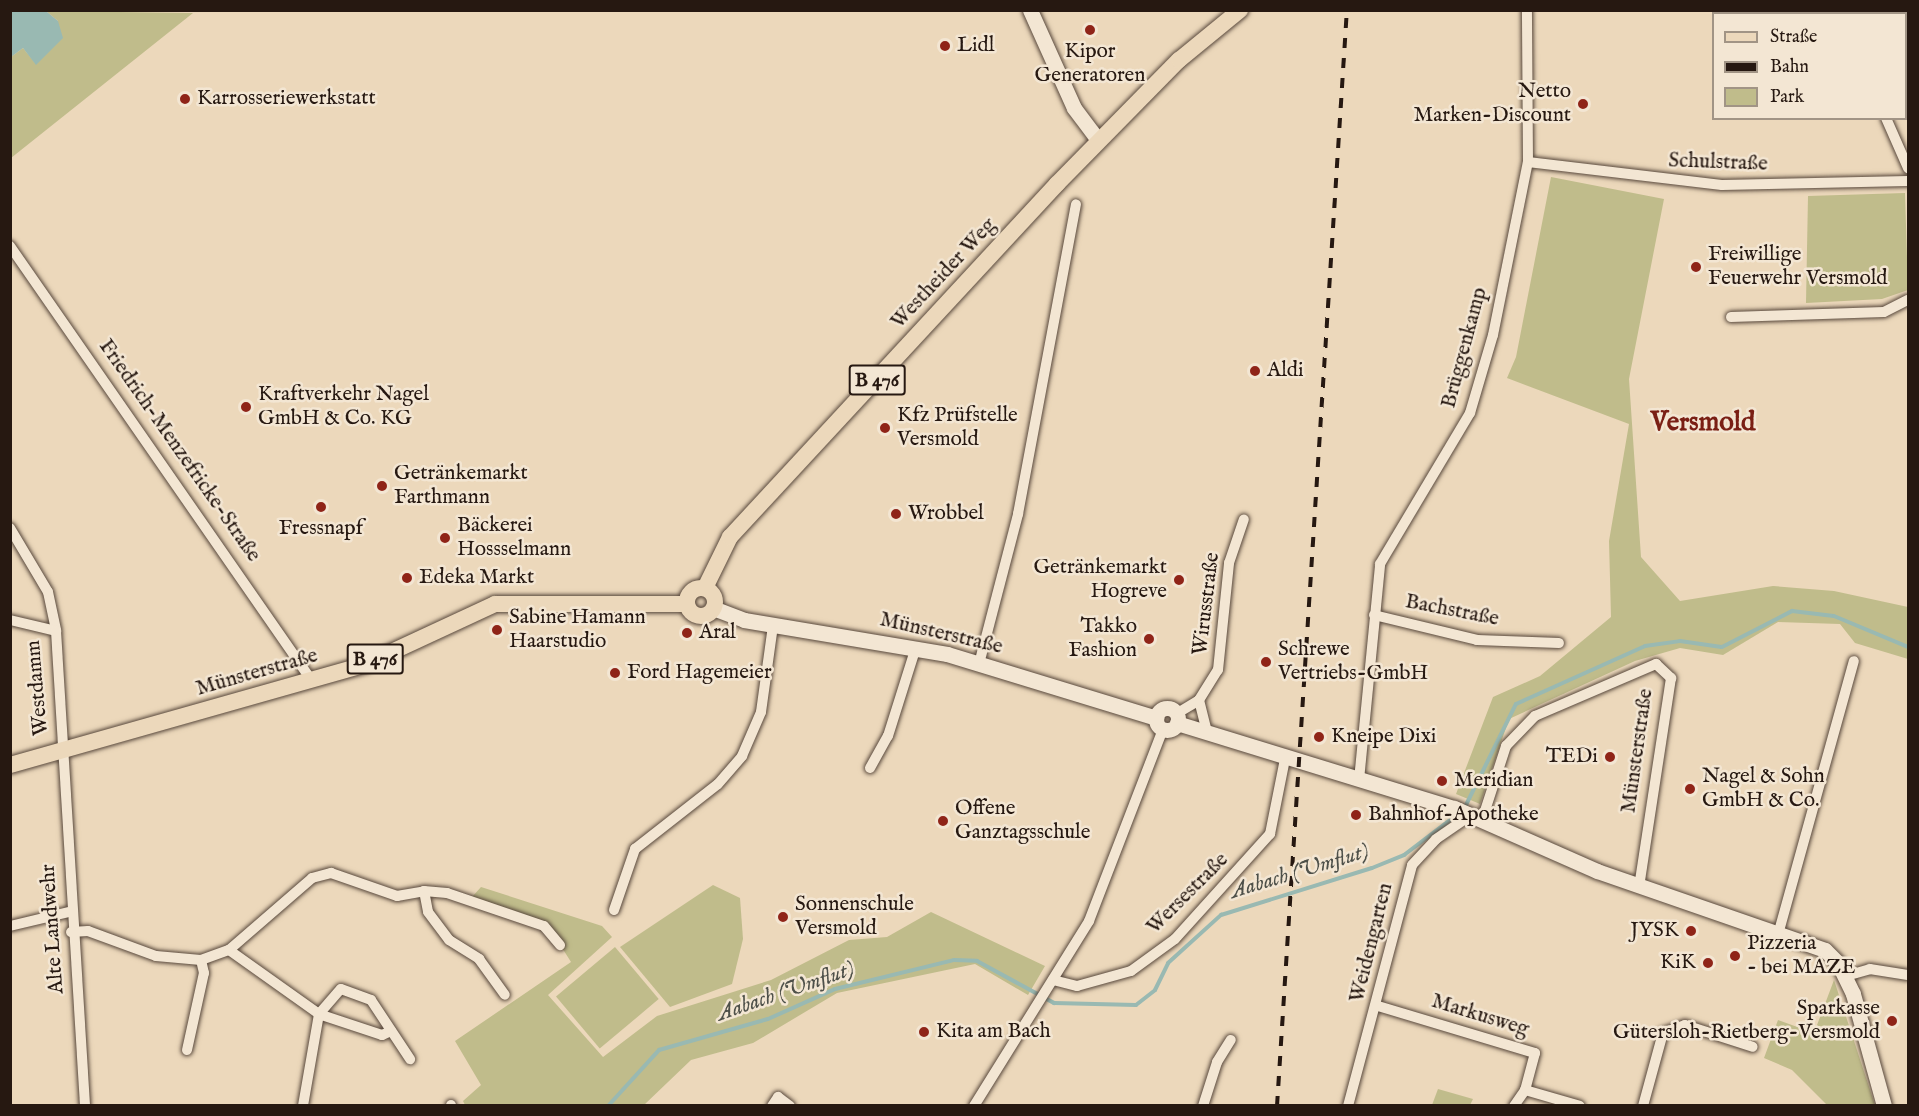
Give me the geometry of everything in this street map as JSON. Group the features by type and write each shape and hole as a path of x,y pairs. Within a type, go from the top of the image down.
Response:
{"main road":[{"name":"Westheider Weg","path":"705,588 730,537 1098,140 1210,31 1240,10"},
{"path":"705,588 714,596 713,608 699,615 687,604 692,591 705,588"},
{"name":"Münsterstraße","path":"10,765 366,664 495,604 687,604"}],"street":[{"path":"1030,10 1074,108 1098,140"},
{"name":"Brüggenkamp","path":"1359,780 1374,615 1386,547 1470,413 1493,334 1528,162 1527,10"},
{"path":"1887,120 1908,168"},
{"name":"Schulstraße","path":"1528,162 1722,185 1908,181"},
{"path":"979,664 1018,514 1076,204"},
{"name":"Friedrich-Menzefricke-Straße","path":"10,246 312,681"},
{"path":"1731,317 1884,312 1908,300"},
{"name":"Wirusstraße","path":"1168,721 1199,700 1220,663 1229,563 1244,519"},
{"path":"10,528 48,592 56,631"},
{"name":"Münsterstraße","path":"713,608 773,625 916,647 979,664 1285,759 1454,808 1639,886 1779,931 1825,951 1846,976"},
{"name":"Bachstraße","path":"1374,615 1478,640 1559,643"},
{"name":"Westdamm","path":"10,620 56,631 63,750"},
{"path":"614,910 635,849 718,784 742,756 761,712 773,625"},
{"path":"870,768 888,736 916,647"},
{"path":"1779,931 1854,661"},
{"name":"Münsterstraße","path":"1477,818 1506,746 1535,716 1656,664 1671,678 1639,886"},
{"path":"1199,700 1200,723 1210,736"},
{"path":"974,1106 1052,982 1115,864 1168,721"},
{"name":"Alte Landwehr","path":"63,750 69,912 86,1106"},
{"name":"Wersestraße","path":"1052,982 1077,986 1131,971 1175,939 1270,834 1285,759"},
{"name":"Weidengarten","path":"1348,1106 1378,1006 1390,936 1412,865 1436,839 1477,818"},
{"path":"71,932 88,931 156,956 201,960 229,950 312,878 331,873 397,896 424,891 447,893 544,926 560,945"},
{"path":"424,891 428,912 449,940 479,959 505,994"},
{"path":"10,926 69,912"},
{"path":"229,950 319,1014 382,1035 391,1031"},
{"path":"187,1050 204,973 201,960"},
{"path":"1884,1106 1846,976 1870,969 1908,975"},
{"path":"303,1106 319,1014 341,989 371,1000 410,1059"},
{"name":"Markusweg","path":"1378,1006 1534,1053 1525,1090 1514,1106"},
{"path":"1643,1106 1663,1033 1685,1025 1753,1047"},
{"path":"1203,1106 1217,1062 1231,1040"},
{"path":"1525,1090 1580,1106"},
{"path":"772,1106 778,1097 790,1106"}],"green space":[{"path":"46,11 193,13 11,158 11,57 23,48 36,64 58,21"},
{"path":"1551,177 1664,199 1629,379 1641,557 1680,601 1773,586 1834,591 1908,607 1908,659 1855,643 1840,624 1778,622 1723,655 1680,648 1635,661 1509,719 1480,804 1456,794 1493,697 1540,676 1611,617 1609,541 1629,424 1507,378 1516,357"},
{"path":"1905,193 1908,290 1882,299 1806,303 1808,196"},
{"path":"713,885 740,898 743,939 732,984 670,1007 620,947"},
{"path":"481,887 602,926 612,937 548,995 603,1057 657,1016 771,980 849,940 887,937 931,912 1045,966 1028,995 975,964 837,993 753,1043 691,1060 644,1105 465,1105 463,1101 481,1085 455,1041 571,962 547,924 472,897"},
{"path":"615,947 659,999 600,1049 556,996"},
{"path":"1834,980 1875,1105 1827,1105 1792,1070 1764,1058 1778,1020 1814,1033"},
{"path":"1438,1089 1473,1099 1470,1105 1432,1105"}],"water":[{"path":"11,10 46,11 58,21 63,38 36,65 23,48 11,57"}],"waterway":[{"name":"Aabach (Umflut)","path":"1464,809 1516,704 1645,646 1680,641 1722,647 1792,611 1834,616 1908,647"},
{"name":"Aabach (Umflut)","path":"608,1106 659,1050 768,1019 835,989 954,960 977,961 1054,1003 1136,1005 1155,990 1168,963 1221,915 1372,868 1404,855 1458,814"}],"railway":[{"path":"1277,1106 1347,10"}],"place":[{"name":"Kipor Generatoren","path":"1090,30"},
{"name":"Lidl","path":"945,46"},
{"name":"Karrosseriewerkstatt","path":"185,99"},
{"name":"Netto Marken-Discount","path":"1583,104"},
{"name":"Freiwillige Feuerwehr Versmold","path":"1696,267"},
{"name":"Aldi","path":"1255,371"},
{"name":"Kraftverkehr Nagel GmbH & Co. KG","path":"246,407"},
{"name":"Kfz Prüfstelle Versmold","path":"885,428"},
{"name":"Getränkemarkt Farthmann","path":"382,486"},
{"name":"Fressnapf","path":"321,507"},
{"name":"Wrobbel","path":"896,514"},
{"name":"Bäckerei Hossselmann","path":"445,538"},
{"name":"Edeka Markt","path":"407,578"},
{"name":"Getränkemarkt Hogreve","path":"1179,580"},
{"name":"Sabine Hamann Haarstudio","path":"497,630"},
{"name":"Aral","path":"687,633"},
{"name":"Takko Fashion","path":"1149,639"},
{"name":"Schrewe Vertriebs-GmbH","path":"1266,662"},
{"name":"Ford Hagemeier","path":"615,673"},
{"name":"Kneipe Dixi","path":"1319,737"},
{"name":"TEDi","path":"1610,757"},
{"name":"Meridian","path":"1442,781"},
{"name":"Nagel & Sohn GmbH & Co.","path":"1690,789"},
{"name":"Bahnhof-Apotheke","path":"1356,815"},
{"name":"Offene Ganztagsschule","path":"943,821"},
{"name":"Sonnenschule Versmold","path":"783,917"},
{"name":"JYSK","path":"1691,931"},
{"name":"Pizzeria - bei MAZE","path":"1735,956"},
{"name":"KiK","path":"1708,963"},
{"name":"Sparkasse Gütersloh-Rietberg-Versmold","path":"1892,1021"},
{"name":"Kita am Bach","path":"924,1032"}],"district":[{"name":"Versmold","path":"1703,424"}]}
